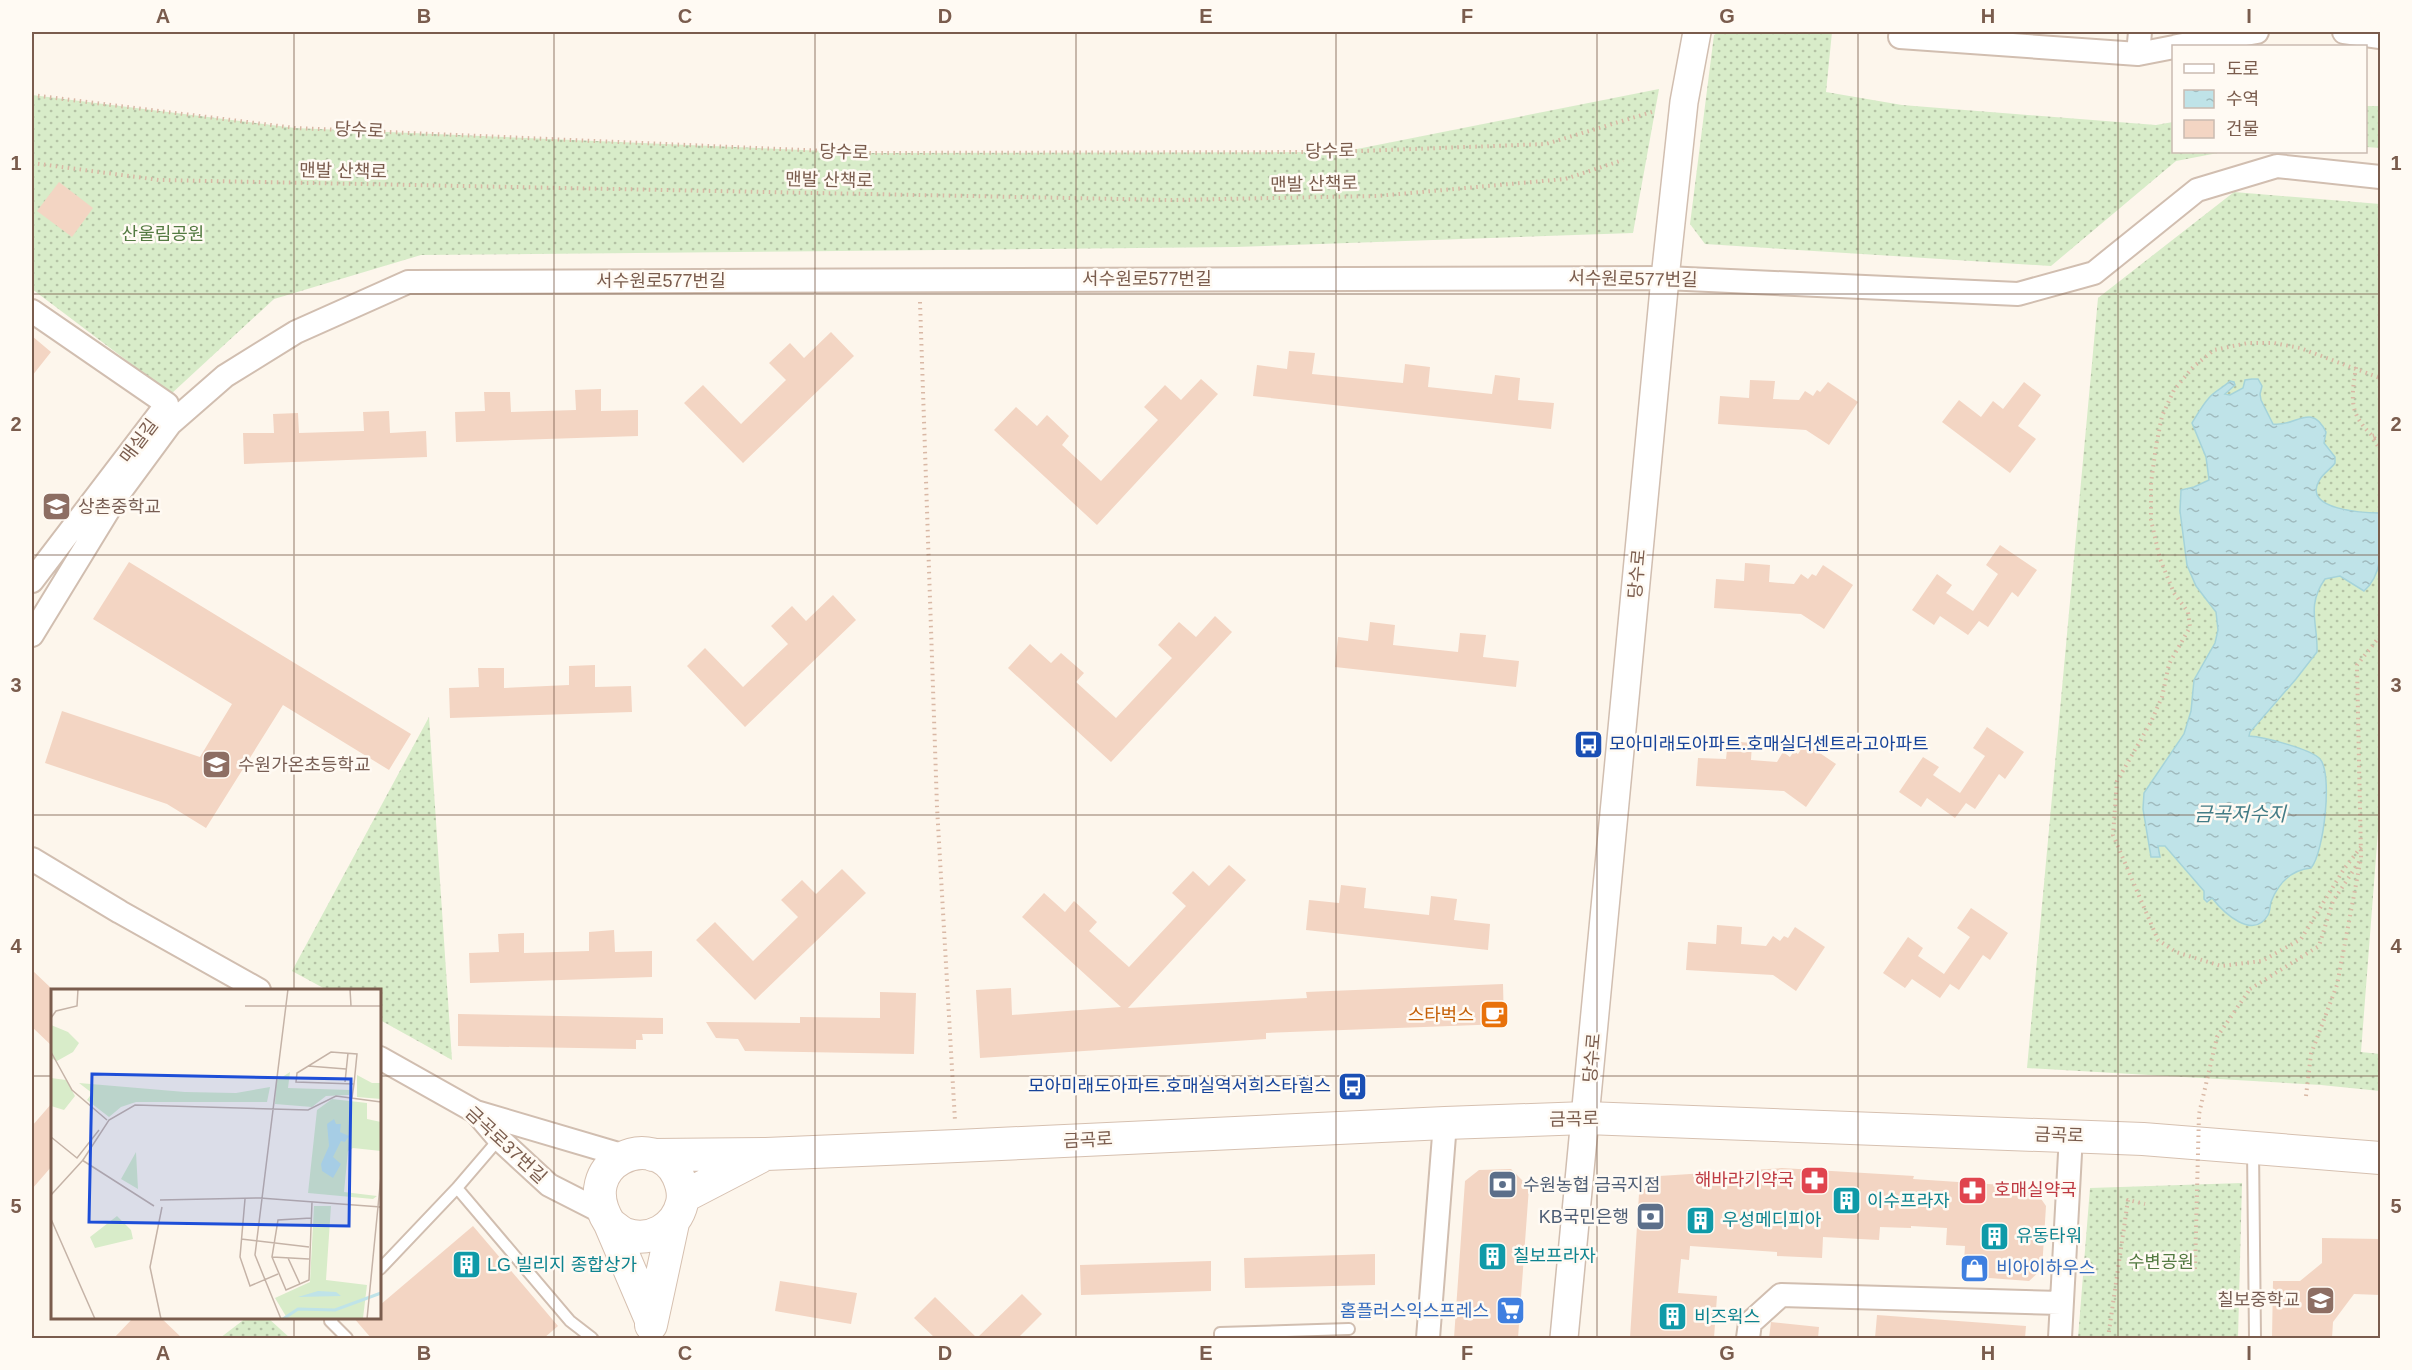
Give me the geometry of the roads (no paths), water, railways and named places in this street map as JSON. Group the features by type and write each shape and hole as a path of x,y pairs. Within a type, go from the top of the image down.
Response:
{"main road":[{"name":"금곡로","path":"639,1155 766,1154 1586,1118 2071,1135 2380,1158"},
{"name":"금곡로","path":"678,1210 766,1154"},
{"path":"639,1155 666,1161 676,1171 682,1184 650,1329 599,1199 600,1186 605,1173 614,1163 639,1155"},
{"path":"606,1218 624,1234 641,1237 658,1234 678,1210"}],"street":[{"name":"당수로","path":"1564,1338 1665,278 1684,102 1697,32"},
{"path":"1901,32 1900,37 2139,43 2172,47"},
{"path":"2186,45 2257,32"},
{"path":"2344,32 2380,38"},
{"name":"서수원로577번길","path":"32,635 164,420 225,376 296,332 408,282 1665,278 2018,294 2094,273 2197,190 2277,166 2380,177"},
{"name":"매실길","path":"32,311 167,404 164,420 32,581"},
{"path":"32,321 164,420"},
{"path":"32,859 120,912 257,989"},
{"name":"금곡로37번길","path":"381,1059 476,1112 499,1139 549,1185 606,1218"},
{"path":"476,1112 639,1155"},
{"path":"1428,1338 1445,1123"},
{"path":"2060,1338 2071,1135"},
{"path":"1748,1338 1750,1323 1781,1295 2061,1303"}],"lane":[{"path":"381,1268 457,1188 499,1139"},
{"path":"2253,1149 2255,1338"},
{"path":"457,1188 570,1321 592,1338"},
{"path":"332,1319 330,1321 347,1338"},
{"path":"1220,1338 1220,1333 1349,1329"}],"water":[{"name":"금곡저수지","path":"2258,379 2262,386 2261,400 2273,424 2288,423 2308,417 2320,423 2326,432 2324,443 2335,457 2335,463 2319,481 2316,491 2319,498 2327,504 2350,511 2380,513 2381,544 2376,574 2364,591 2340,576 2325,579 2314,606 2317,652 2250,732 2249,736 2298,748 2320,759 2324,767 2326,796 2323,831 2316,860 2311,868 2291,875 2281,884 2271,902 2268,915 2262,922 2247,925 2238,922 2212,898 2207,902 2204,899 2204,891 2165,846 2158,846 2160,857 2151,857 2143,809 2144,793 2184,734 2191,711 2194,680 2215,643 2218,630 2216,612 2196,586 2187,565 2180,511 2181,490 2209,480 2206,457 2192,423 2210,396 2230,381 2235,385 2225,394 2230,395 2243,388 2245,380"}],"place":[{"name":"상촌중학교","path":"57,507"},
{"name":"모아미래도아파트.호매실더센트라고아파트","path":"1588,744"},
{"name":"수원가온초등학교","path":"217,765"},
{"name":"스타벅스","path":"1495,1015"},
{"name":"모아미래도아파트.호매실역서희스타힐스","path":"1352,1086"},
{"name":"해바라기약국","path":"1815,1180"},
{"name":"수원농협 금곡지점","path":"1502,1185"},
{"name":"호매실약국","path":"1973,1190"},
{"name":"이수프라자","path":"1846,1201"},
{"name":"KB국민은행","path":"1650,1217"},
{"name":"우성메디피아","path":"1701,1220"},
{"name":"유동타워","path":"1995,1236"},
{"name":"칠보프라자","path":"1492,1256"},
{"name":"LG 빌리지 종합상가","path":"466,1265"},
{"name":"비아이하우스","path":"1975,1268"},
{"name":"칠보중학교","path":"2321,1300"},
{"name":"홈플러스익스프레스","path":"1510,1311"},
{"name":"비즈윅스","path":"1673,1317"}],"park label":[{"name":"산울림공원","path":"163,234"},
{"name":"수변공원","path":"2161,1262"}]}
